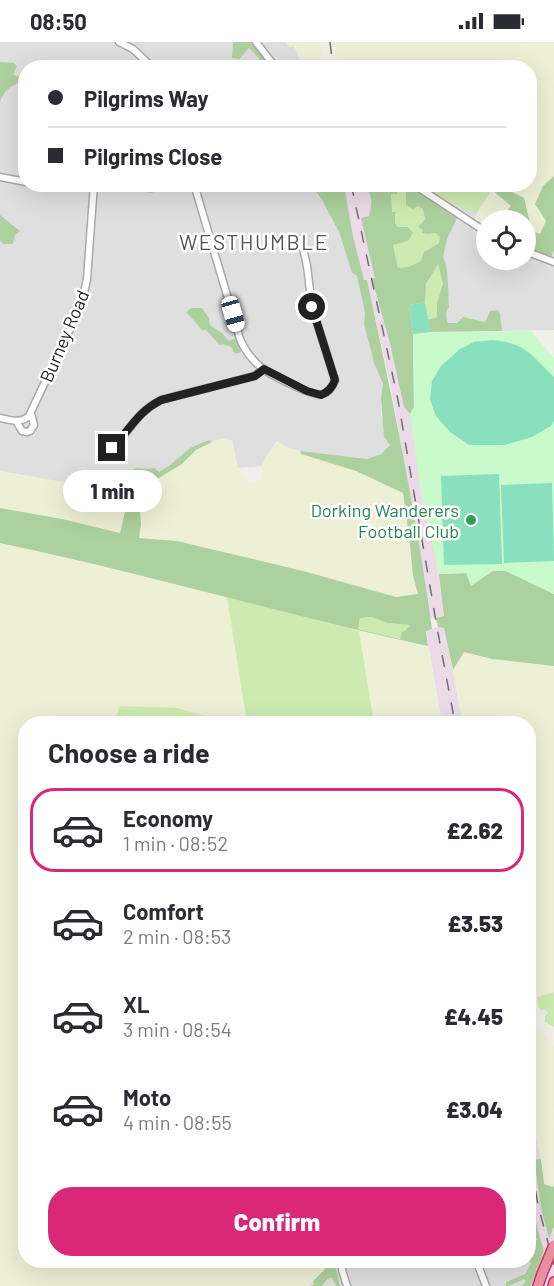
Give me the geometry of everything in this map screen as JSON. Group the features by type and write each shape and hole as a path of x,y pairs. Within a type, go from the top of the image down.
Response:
{"highway":[{"path":"538,1286 554,1245"}],"street":[{"path":"119,42 133,49 145,60"},
{"path":"256,42 270,60"},
{"path":"0,177 18,180"},
{"name":"Burney Road","path":"0,418 16,421 22,431 26,432 30,431 34,425 31,413 84,294 94,192"},
{"path":"196,192 245,350 264,369 294,385 321,395 327,392 335,380 312,307 301,239"},
{"path":"424,192 476,226"},
{"path":"536,255 554,262"},
{"path":"112,448 144,410 161,400 255,376 264,369"},
{"path":"16,421 26,419 31,413"},
{"path":"342,1268 347,1286"},
{"path":"479,1268 486,1286"}],"shaded area":[{"path":"0,42 262,42 264,44 286,42 289,47 294,45 301,60 18,60 18,192 317,192 339,232 352,273 357,276 365,313 364,324 374,363 383,385 381,415 390,445 381,454 367,459 300,451 286,447 268,453 262,466 238,468 232,441 224,438 212,442 209,440 129,494 0,471"},
{"path":"345,192 392,192 413,334 414,407 420,485 439,574 444,617 430,618 390,383 367,281 364,281"},
{"path":"392,192 491,192 479,210 476,210 476,270 536,270 536,251 551,257 554,250 554,330 413,334"},
{"path":"444,627 462,716 441,716 426,630"},
{"path":"536,1135 554,1235 554,1285 547,1278 536,1245"},
{"path":"536,1241 542,1264 534,1286 308,1286 325,1269 536,1268"}],"green space":[{"path":"233,42 253,42 267,60 259,60 249,48 239,59 232,58"},
{"path":"286,42 320,42 321,60 301,60 294,46 289,47"},
{"path":"334,42 554,42 554,176 543,186 546,221 540,234 536,232 536,210 522,210 507,192 537,192 537,60 336,60"},
{"path":"0,62 14,63 17,66 13,75 18,76 18,84 3,94 0,102"},
{"path":"554,176 554,250 551,257 536,251 536,232 540,234 546,221 535,204 543,186"},
{"path":"316,192 345,192 353,236 364,280 367,280 426,585 432,629 426,631 428,646 321,621 108,567 0,543 0,508 62,519 120,533 129,495 122,493 123,487 130,487 133,484 130,477 133,469 154,468 159,472 190,448 209,440 212,442 196,450 182,464 157,479 143,497 139,538 177,541 307,572 396,597 418,594 413,576 403,493 356,471 301,454 300,451 367,459 381,454 390,445 384,437 381,398 383,384 374,363 364,324 365,313 357,276 352,273 339,232","holes":["372,617 387,623 410,625 402,632 400,639 358,629 360,618"]},
{"path":"369,192 397,192 397,194 391,194 392,212 397,212 395,223 398,227 408,227 413,233 408,241 393,245 398,268 408,267 421,261 424,252 439,243 440,237 435,233 422,233 423,230 418,227 425,219 423,209 418,206 413,209 406,205 406,192 419,192 457,218 447,239 443,257 448,281 449,307 446,315 448,323 457,323 463,317 485,322 490,311 498,310 500,314 502,331 430,332 428,320 437,317 437,303 443,284 438,264 426,284 425,302 409,305 413,334 414,407 410,414 404,407 390,343 372,279 375,278 361,218 369,216 371,198"},
{"path":"406,192 407,198 423,209 424,230 428,234 435,233 440,237 439,243 424,252 421,261 408,267 398,268 392,240 391,194"},
{"path":"432,192 490,192 476,212 466,210"},
{"path":"491,192 494,192 511,206 508,210 478,210"},
{"path":"494,192 512,192 524,198 527,210 508,210 511,206"},
{"path":"0,215 20,231 15,235 13,244 4,244 0,241"},
{"path":"438,264 443,284 437,303 437,317 428,320 426,291"},
{"path":"425,302 430,332 413,334 409,305"},
{"path":"191,308 202,308 209,318 210,325 229,341 236,338 241,352 235,354 231,347 220,345 205,329 203,331 186,312"},
{"path":"531,331 554,358 554,594 506,571 492,571 471,586 466,573 439,574 420,485 410,414 414,407 413,334"},
{"path":"492,340 513,344 527,351 554,377 554,421 551,426 532,437 505,445 469,445 450,432 436,416 430,400 432,381 441,366 460,349 474,342"},
{"path":"224,438 232,441 238,468 250,483 256,483 262,476 262,466 266,456 277,441 286,447 300,451 301,454 356,471 403,493 413,576 418,594 396,597 306,572 177,541 138,538 143,497 157,479 182,464 196,450"},
{"path":"0,471 129,494 120,533 63,519 0,508"},
{"name":"Dorking Wanderers Football Club","path":"499,474 502,564 444,565 441,476"},
{"path":"552,483 554,561 504,563 501,485"},
{"path":"0,543 428,646 441,716 18,716 18,1268 325,1269 308,1286 0,1286"},
{"path":"493,571 506,571 554,594 554,666 492,659 464,652 453,670 444,628 438,627 436,618 444,616 439,574 467,573 471,585"},
{"path":"227,597 359,631 373,716 246,716"},
{"path":"372,617 387,623 410,625 400,639 358,629 360,618"},
{"path":"464,652 492,659 554,666 554,1020 537,997 536,991 536,716 462,716 453,670"},
{"path":"120,706 178,708 204,716 116,716"},
{"path":"554,992 554,1027 545,1022 545,1015 548,1013 538,1007 537,997"},
{"path":"536,1023 554,1046 553,1187 544,1184 536,1135"},
{"path":"541,1159 544,1184 553,1187 554,1185 554,1227 549,1238 542,1212 536,1160"},
{"path":"536,1222 544,1251 531,1286 522,1286 526,1281 524,1279 506,1286 506,1282 525,1274 529,1268 536,1268"},
{"path":"336,1268 340,1286 336,1286 332,1278 328,1278 322,1286 312,1286 313,1281 325,1269"}],"railway":[{"path":"330,42 332,60"},
{"path":"353,192 398,400 454,716"},
{"path":"536,1193 554,1265"}],"place":[{"name":"Dorking Wanderers Football Club","path":"471,520"}],"district":[{"name":"WESTHUMBLE","path":"254,241"}],"route":[{"path":"112,448 144,410 161,400 255,376 264,369 307,391 321,395 327,392 335,380 312,307"}]}
